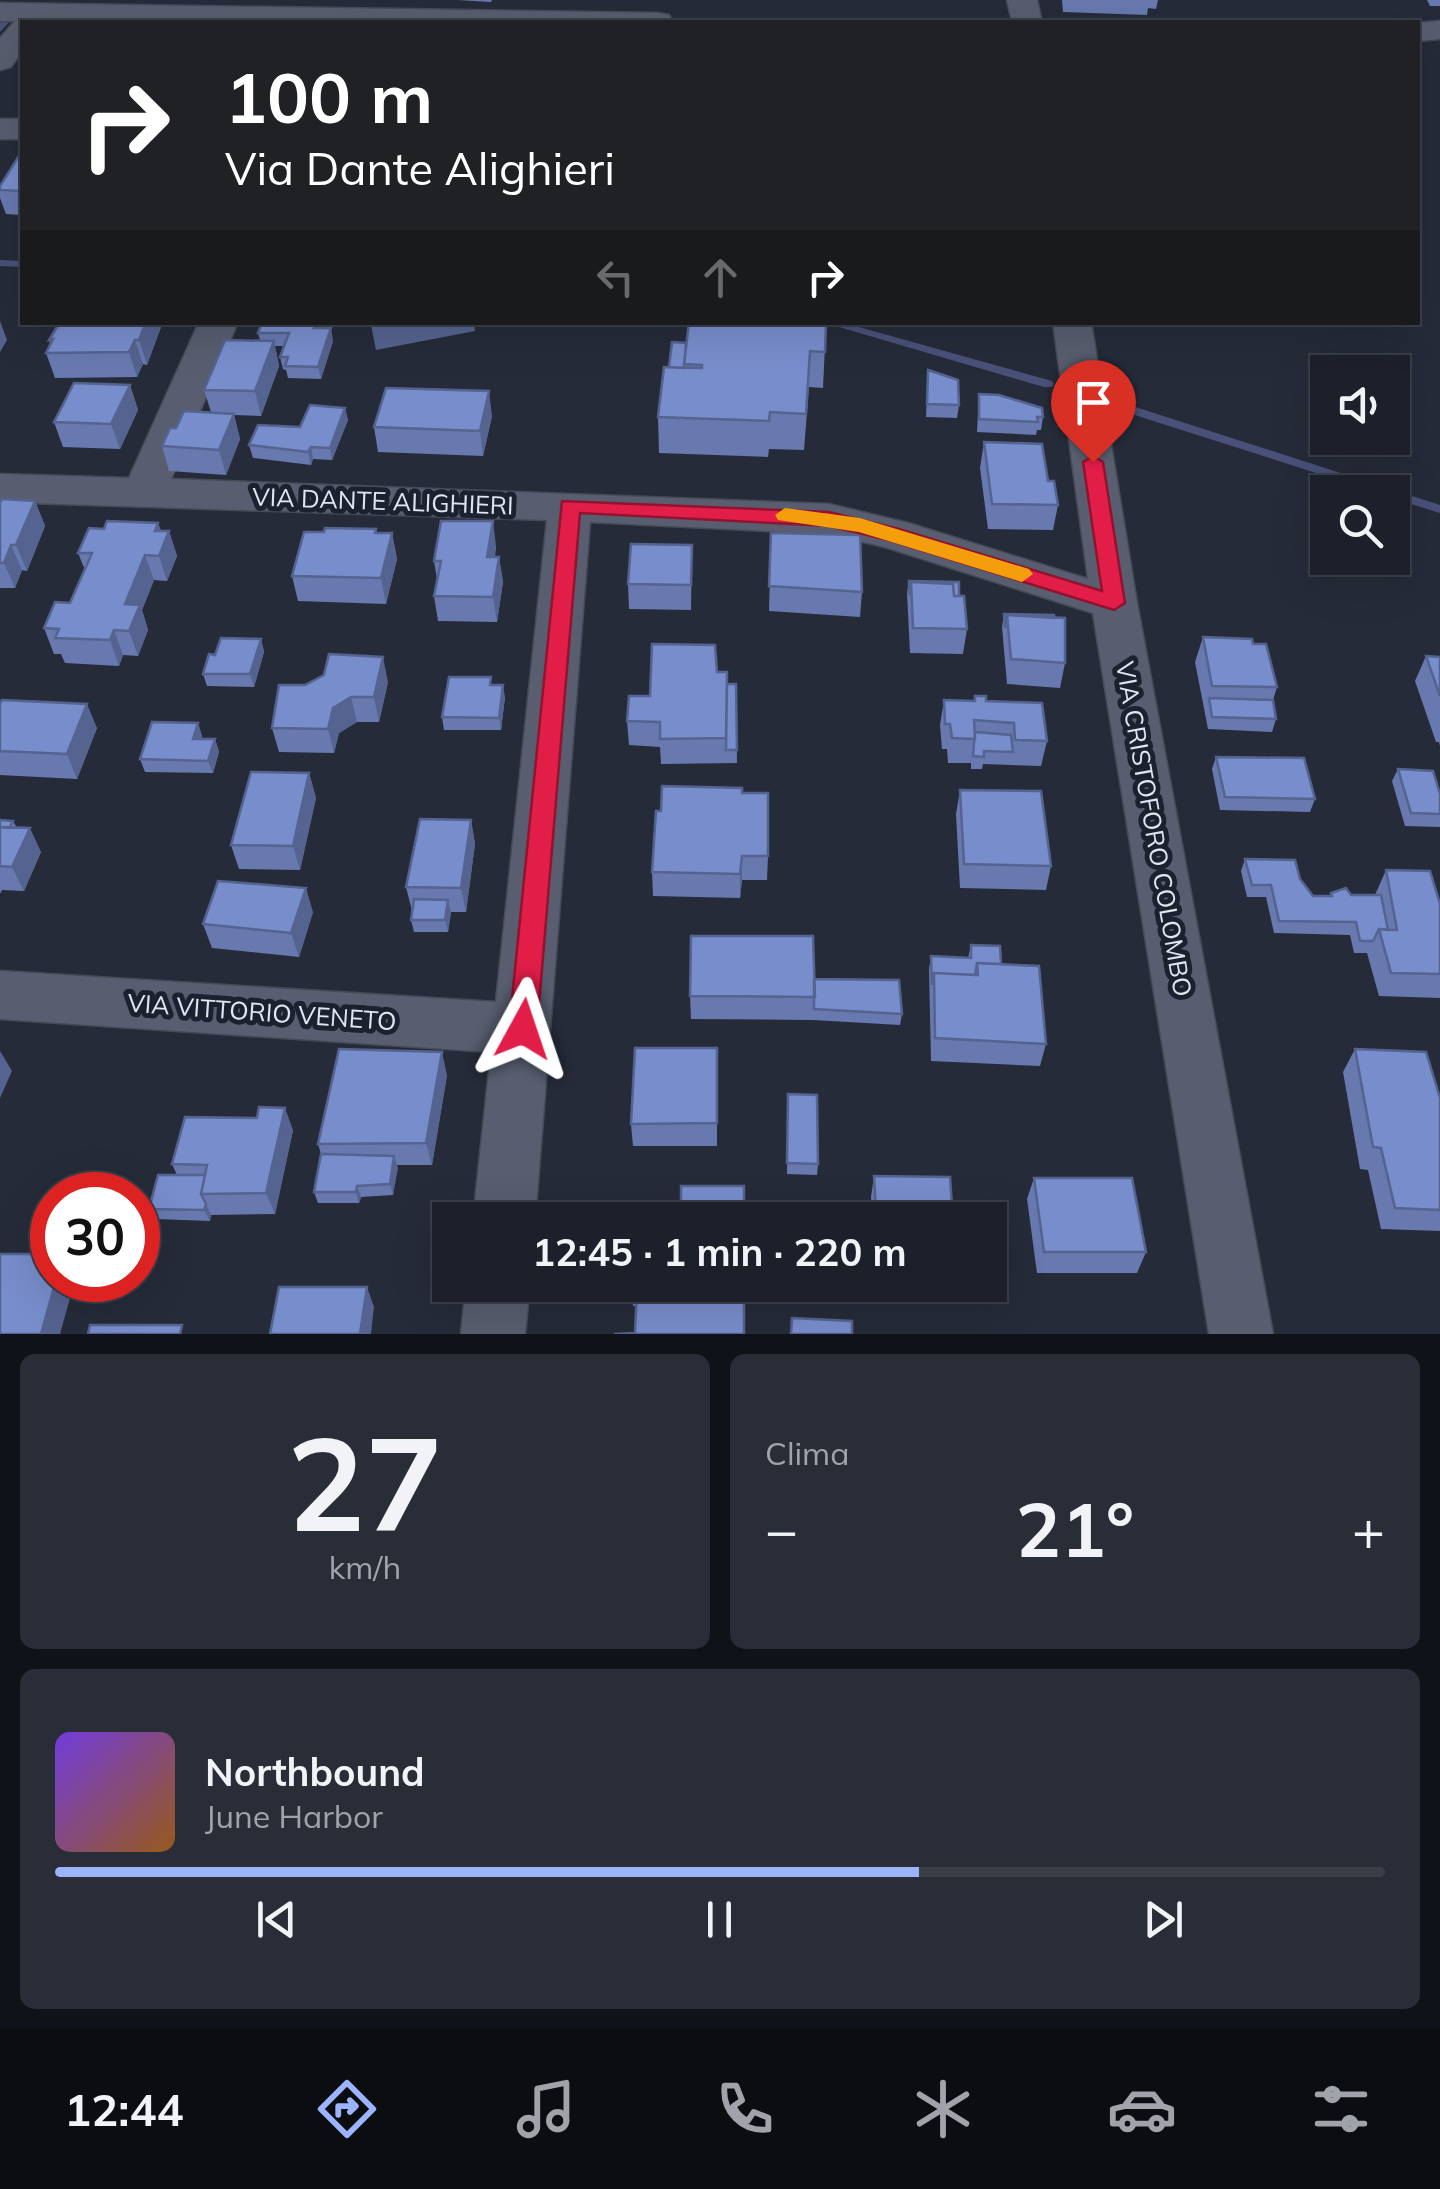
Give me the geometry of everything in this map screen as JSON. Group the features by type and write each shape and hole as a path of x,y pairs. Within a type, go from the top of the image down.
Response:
{"street":[{"path":"53,20 359,8 615,20"},
{"path":"0,12 25,20"},
{"path":"0,60 20,32"},
{"path":"143,494 217,325"},
{"name":"VIA CRISTOFORO COLOMBO","path":"1072,325 1114,603 1241,1334"},
{"name":"VIA DANTE ALIGHIERI","path":"0,488 570,506 829,519 892,534 1114,603"},
{"path":"506,1202 570,506"},
{"name":"VIA VITTORIO VENETO","path":"0,995 523,1029"},
{"path":"493,1334 496,1302"}],"building":[{"path":"20,154 20,191 0,190"},
{"path":"58,325 145,325 129,352 46,353 53,339 49,340"},
{"path":"261,325 331,328 318,367 285,366 288,357 280,357 289,333 258,333"},
{"path":"689,325 826,325 825,352 810,351 806,414 770,412 769,421 658,417 664,367 702,368 684,364"},
{"path":"225,340 274,341 255,391 204,390"},
{"path":"672,342 686,343 684,368 669,367"},
{"path":"928,370 958,380 959,405 927,404"},
{"path":"74,383 130,385 111,424 54,422"},
{"path":"386,388 489,391 480,431 374,427"},
{"path":"979,394 999,395 1042,408 1043,417 1037,417 1038,422 979,419"},
{"path":"310,405 345,408 330,448 311,447 308,452 249,445 258,425 300,427"},
{"path":"184,411 234,414 219,450 162,446"},
{"path":"984,442 1042,444 1048,481 1054,481 1058,505 992,504"},
{"path":"2,499 35,501 16,545 11,545 4,563 0,563 0,503"},
{"path":"107,521 158,523 155,531 169,531 159,556 145,555 125,604 140,605 129,631 114,630 110,640 55,638 59,629 44,628 55,602 70,603 92,553 78,553 89,528 104,529"},
{"path":"441,521 493,521 487,557 499,557 493,597 434,596 441,561 434,561"},
{"path":"325,528 392,533 381,578 292,576 304,532 324,532"},
{"path":"771,533 860,535 862,592 769,586"},
{"path":"631,544 692,545 691,585 628,584"},
{"path":"909,581 959,582 959,596 954,596 953,584 911,582 909,595"},
{"path":"911,582 953,584 954,596 964,596 967,629 913,628"},
{"path":"1004,614 1054,618 1007,615 1005,628"},
{"path":"1007,615 1065,618 1065,663 1011,659"},
{"path":"1203,637 1252,639 1253,644 1266,644 1277,687 1212,686"},
{"path":"221,638 261,639 250,674 203,674 209,654 215,655"},
{"path":"652,644 715,645 717,672 727,672 726,738 660,739 660,722 627,721 629,696 650,696"},
{"path":"329,654 383,657 374,697 351,697 333,708 328,729 272,728 279,685 305,685 324,675"},
{"path":"1426,656 1440,657 1440,696"},
{"path":"449,677 491,677 490,685 503,685 499,718 442,717"},
{"path":"727,684 736,684 737,750 726,750"},
{"path":"975,696 986,696 986,701 1042,703 1047,741 1015,740 1014,723 974,720 975,739 952,738 950,724 945,724 944,700 975,701"},
{"path":"1209,698 1273,700 1276,719 1212,717"},
{"path":"2,700 87,704 67,754 0,751"},
{"path":"152,722 198,723 193,739 215,739 208,761 140,759"},
{"path":"975,732 1011,735 1013,752 984,751 984,757 973,756"},
{"path":"1216,757 1304,758 1315,799 1225,797"},
{"path":"1398,769 1433,771 1440,794 1440,814 1411,813"},
{"path":"251,772 309,773 293,846 231,845"},
{"path":"662,786 742,788 742,793 768,793 768,856 742,856 740,874 652,872 656,811 661,811"},
{"path":"960,790 1041,791 1051,866 964,864"},
{"path":"420,819 471,820 461,888 406,887"},
{"path":"0,820 13,821 9,828 0,827"},
{"path":"0,827 30,828 12,867 0,866"},
{"path":"1245,859 1295,860 1300,879 1313,896 1332,896 1331,893 1346,888 1351,895 1381,895 1388,930 1379,929 1373,941 1360,941 1356,922 1279,921 1271,885 1252,885"},
{"path":"1386,870 1430,871 1440,904 1440,974 1391,973 1379,929 1397,930"},
{"path":"218,881 306,888 291,933 203,924"},
{"path":"414,899 448,900 445,920 411,920"},
{"path":"691,936 813,936 815,997 690,996"},
{"path":"971,945 1000,946 1001,964 977,963 975,975 934,973 932,985 931,956 971,958"},
{"path":"977,963 1039,966 1046,1044 935,1038 934,973 978,975"},
{"path":"814,979 899,980 902,1014 814,1009"},
{"path":"635,1048 717,1048 717,1123 631,1124"},
{"path":"339,1049 442,1052 426,1143 318,1144"},
{"path":"1355,1049 1426,1052 1440,1098 1440,1210 1395,1208 1381,1148 1373,1147"},
{"path":"788,1094 817,1095 818,1164 787,1163"},
{"path":"259,1107 285,1108 266,1193 201,1194 207,1165 172,1164 185,1117 257,1118"},
{"path":"321,1154 394,1156 390,1184 357,1186 356,1192 314,1192"},
{"path":"160,1175 205,1175 201,1194 206,1204 204,1210 160,1209"},
{"path":"874,1176 950,1177 952,1202 875,1202"},
{"path":"1034,1178 1132,1178 1146,1252 1044,1252"},
{"path":"681,1186 744,1186 744,1202 681,1202"},
{"path":"0,1254 30,1254 30,1302 50,1302 41,1334 0,1334"},
{"path":"279,1287 367,1287 360,1334 270,1334"},
{"path":"636,1302 744,1302 744,1334 614,1334 635,1333"},
{"path":"792,1318 852,1321 852,1334 791,1334"},
{"path":"90,1325 182,1325 180,1334 88,1334"}],"waterway":[{"path":"0,29 7,20"},
{"path":"0,263 20,264"},
{"path":"838,325 1048,384"},
{"path":"1126,408 1335,475"},
{"path":"1410,500 1440,509"}],"slow traffic":[{"path":"785,515 860,525 1022,574"}],"route":[{"path":"523,1029 570,506 829,519 892,534 1114,603 1093,462"}]}
